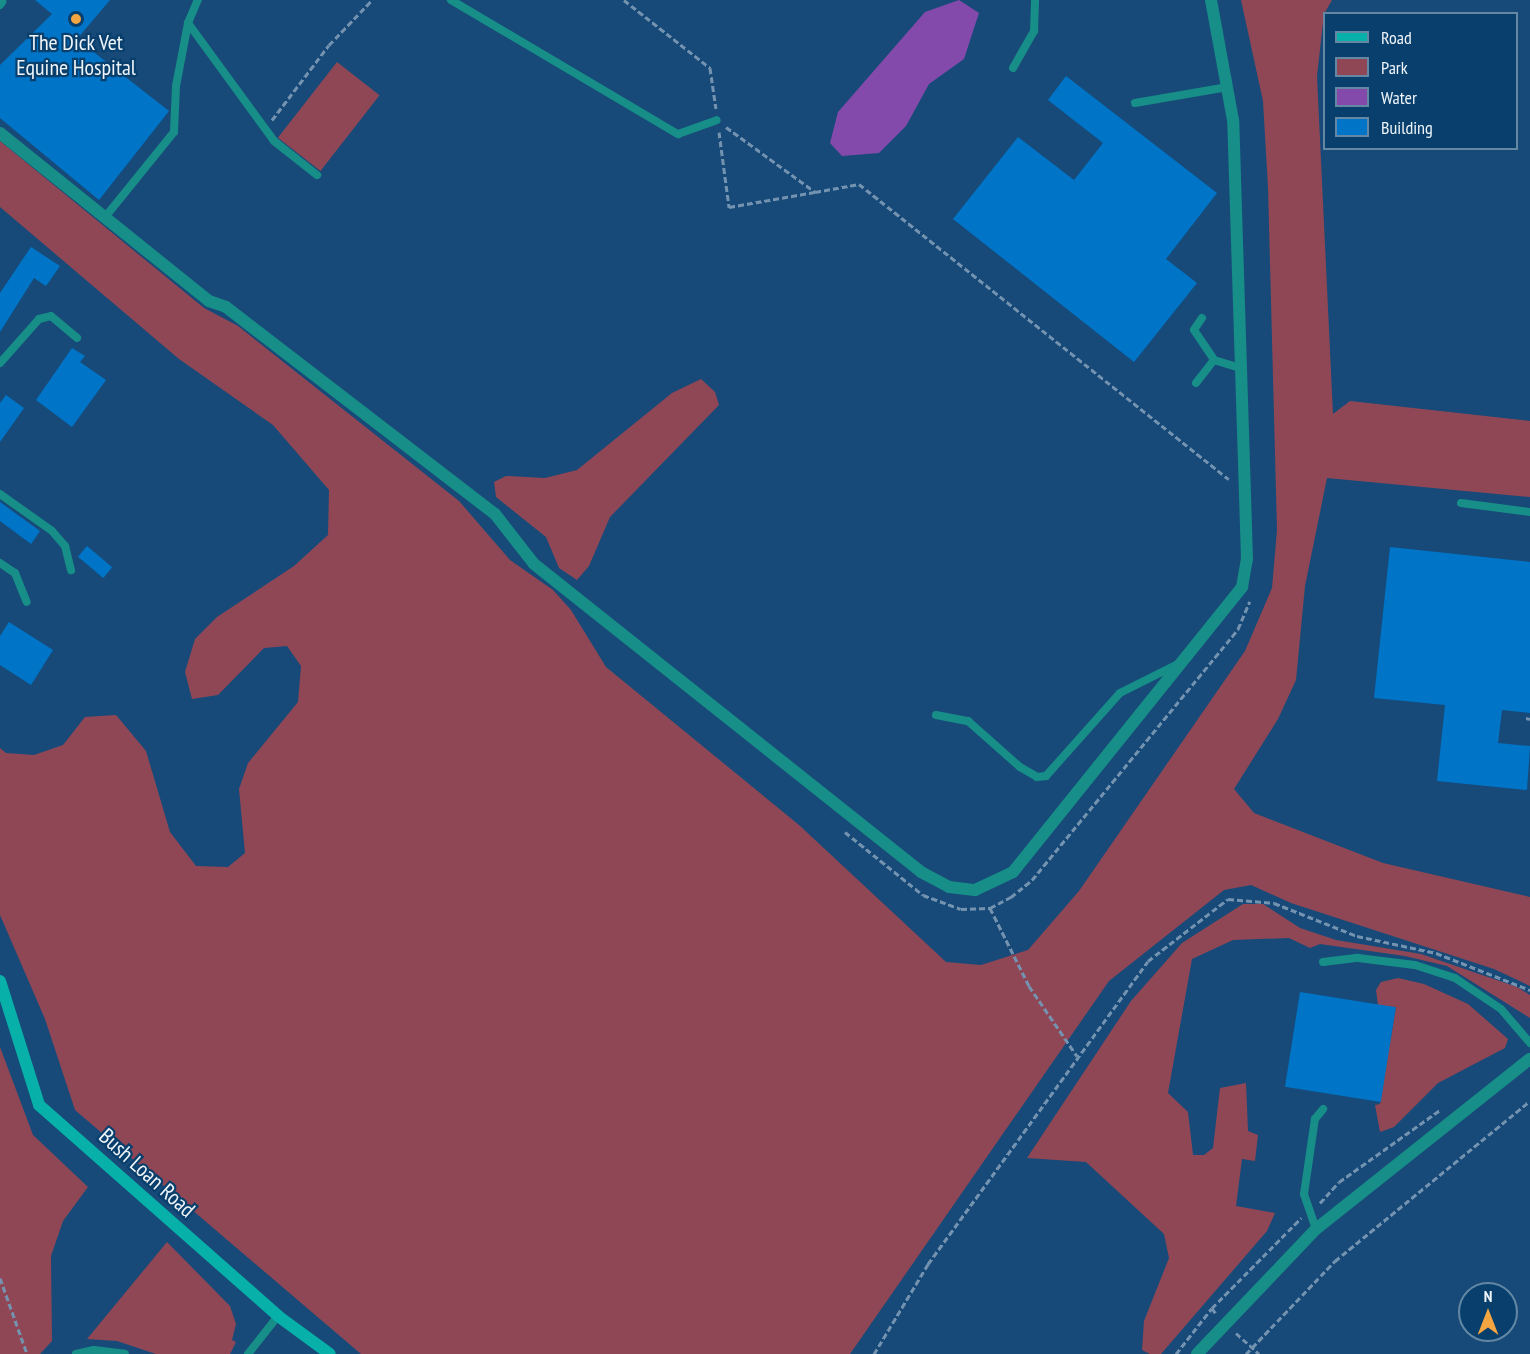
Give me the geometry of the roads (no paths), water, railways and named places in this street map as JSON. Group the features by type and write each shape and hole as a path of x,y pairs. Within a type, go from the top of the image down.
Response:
{"street":[{"path":"0,134 106,216 209,301 226,307 495,514 534,564 921,872 949,887 975,890 998,883 1013,872 1187,660 1242,587 1247,559 1242,483 1241,368 1233,120 1211,0"},
{"name":"Bush Loan Road","path":"0,981 39,1105 278,1316 330,1354"},
{"path":"1197,1354 1316,1229 1530,1059"}],"lane":[{"path":"106,216 174,132 188,23 198,0"},
{"path":"451,0 678,134 717,120"},
{"path":"1013,68 1034,31 1035,0"},
{"path":"188,23 266,126 274,141 317,175"},
{"path":"1136,103 1228,87"},
{"path":"0,363 39,319 51,316 77,338"},
{"path":"1203,318 1194,330 1214,360 1241,368"},
{"path":"1196,382 1214,360"},
{"path":"0,494 52,531 65,546 71,570"},
{"path":"1461,503 1530,512"},
{"path":"0,563 15,573 27,603"},
{"path":"936,715 968,721 1020,767 1037,777 1046,776 1120,693 1187,660"},
{"path":"1323,962 1358,958 1415,965 1455,978 1501,1009 1530,1043"},
{"path":"1316,1229 1308,1212 1304,1194 1315,1119 1323,1109"},
{"path":"248,1354 278,1316"},
{"path":"76,1354 94,1350 125,1354"}],"water":[{"path":"959,0 979,13 964,59 929,84 906,126 879,153 842,156 830,143 838,112 925,12"}],"place":[{"name":"The Dick Vet Equine Hospital","path":"76,19"}]}
